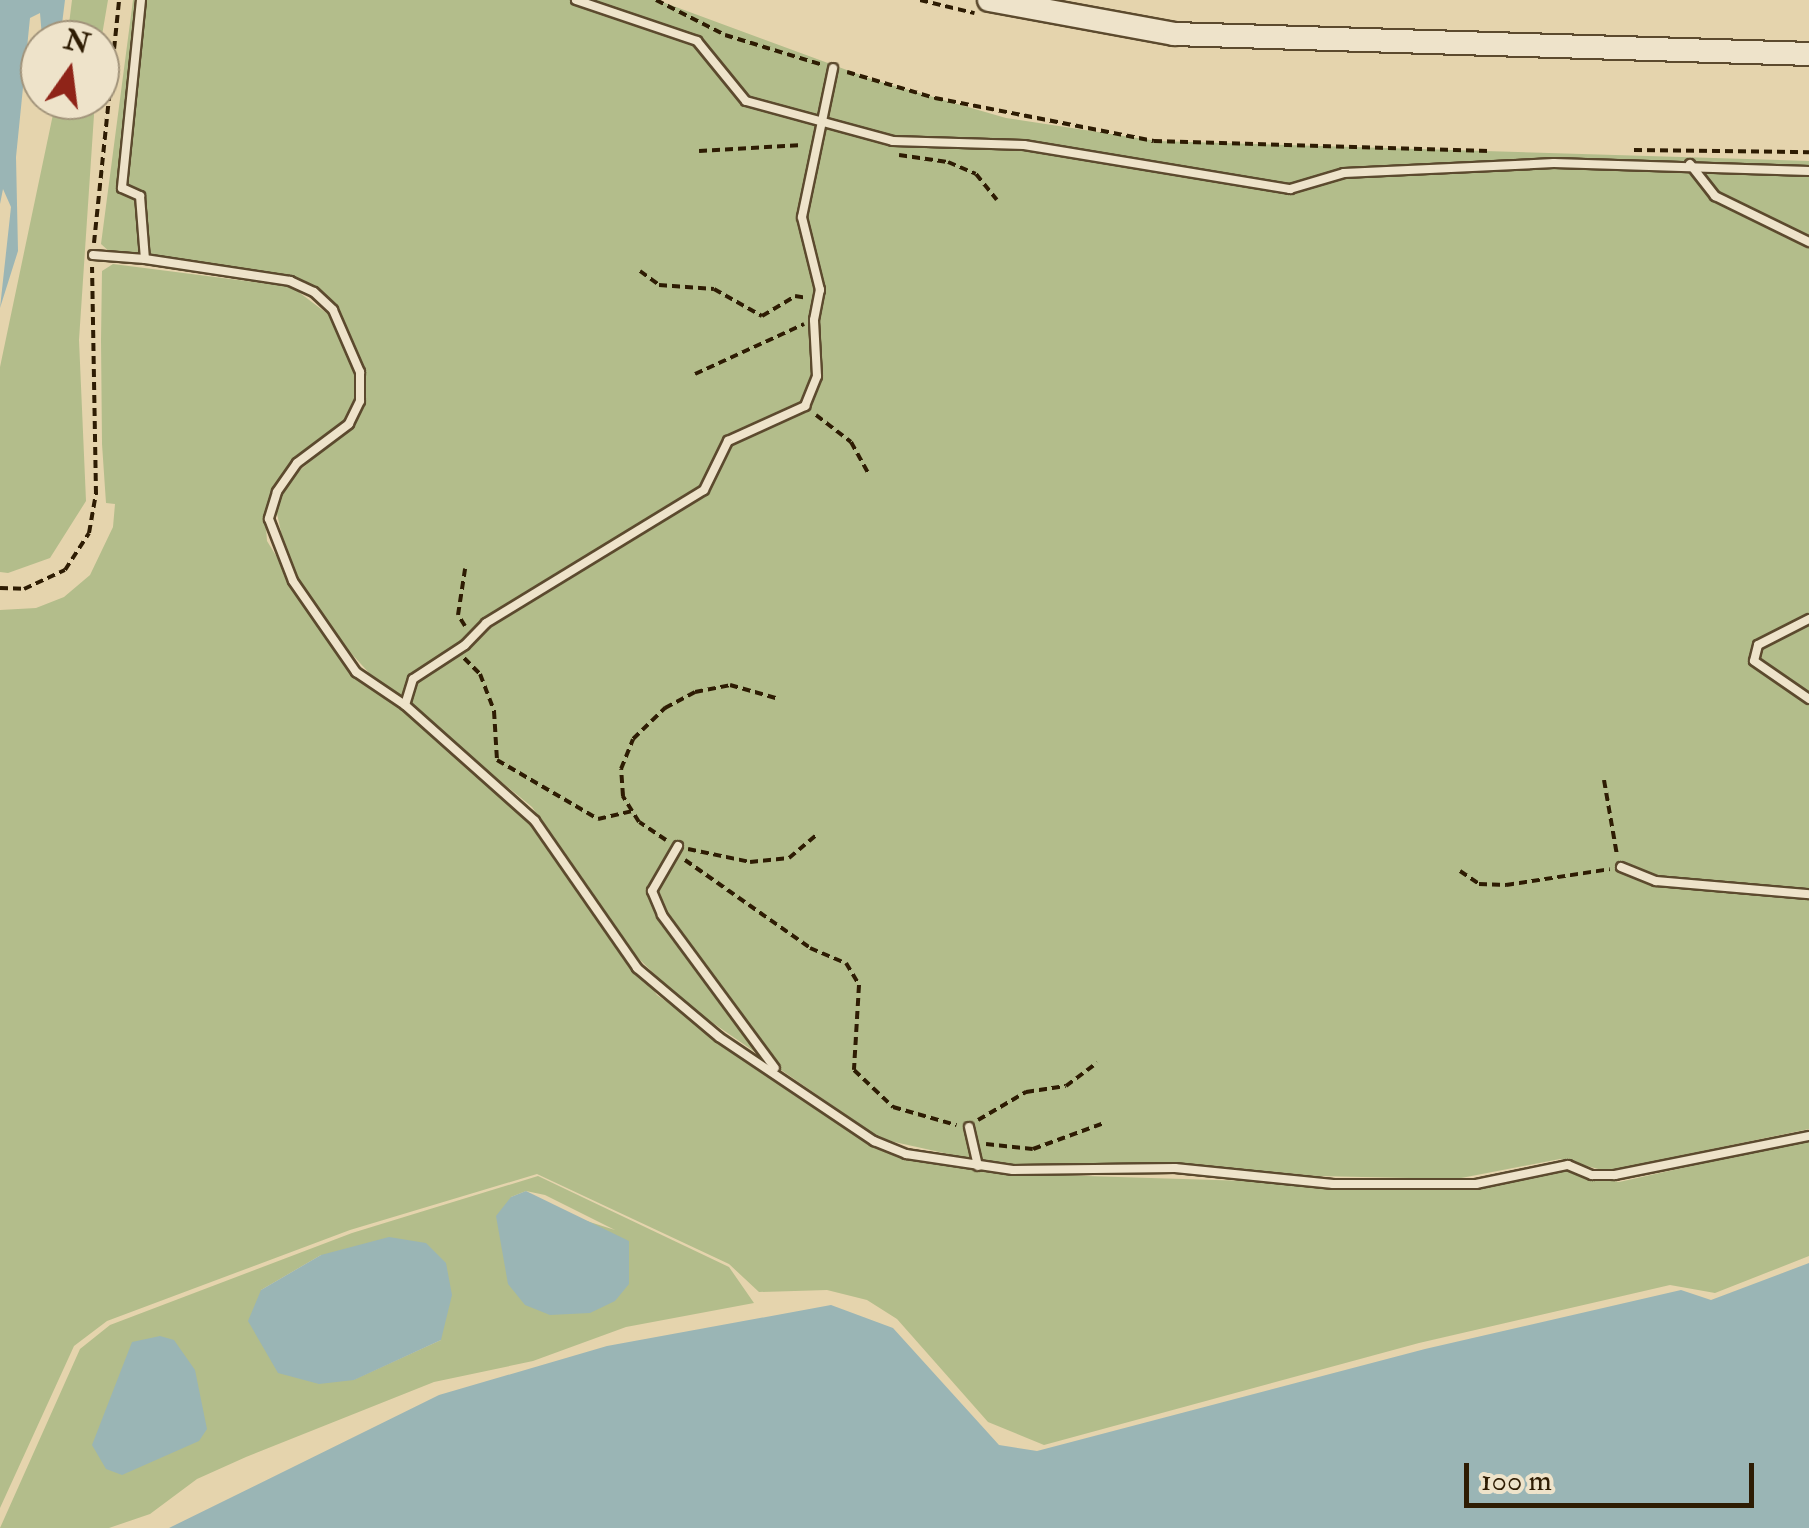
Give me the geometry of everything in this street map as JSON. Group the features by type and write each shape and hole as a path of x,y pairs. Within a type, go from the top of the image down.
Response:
{"street":[{"path":"989,0 1174,34 1809,54"}],"lane":[{"path":"141,0 122,188 140,196 145,259"},
{"path":"576,0 697,41 746,102 884,136 1024,145 1290,190 1344,173 1690,163 1809,171"},
{"path":"405,706 414,679 461,648 486,622 704,490 728,441 790,418 805,406 817,376 814,320 818,301 802,217 833,68"},
{"path":"1690,163 1715,196 1809,242"},
{"path":"93,255 290,281 333,310 360,372 356,414 288,475 269,519 274,544 332,642 356,672 405,706 535,821 638,968 670,1000 874,1140 906,1154 978,1166 1476,1184 1568,1165 1592,1176 1615,1175 1809,1136"},
{"path":"1809,619 1758,645 1754,661 1809,699"},
{"path":"677,849 652,891 662,915 777,1072"},
{"path":"1621,867 1656,881 1809,894"},
{"path":"970,1128 978,1166"}],"path":[{"path":"0,588 24,589 65,570 89,533 96,494 93,255 99,143 119,0"},
{"path":"656,0 725,34 952,102 1154,142 1500,151"},
{"path":"884,136 902,158 948,162 976,174 998,200"},
{"path":"699,151 800,143 815,153"},
{"path":"1631,150 1809,152"},
{"path":"640,271 659,285 714,288 762,316 795,296 818,301"},
{"path":"695,374 814,320"},
{"path":"805,406 851,442 869,474"},
{"path":"465,569 458,614 461,648 480,674 494,711 497,760 598,819 633,811"},
{"path":"780,699 730,684 695,692 665,708 633,739 621,768 623,796 633,811 677,849 810,948 846,963 859,984 854,1070 866,1088 922,1119 970,1128 990,1108 1026,1092 1066,1086 1097,1064"},
{"path":"1460,871 1478,884 1506,885 1621,867 1604,780"},
{"path":"677,849 750,862 789,858 818,834"},
{"path":"972,1140 1033,1148 1104,1123"}],"green space":[{"path":"72,0 108,0 105,20 70,20"},
{"path":"133,0 657,0 874,80 1006,118 1157,141 1809,161 1809,1129 1606,1171 1560,1159 1456,1179 1316,1176 1174,1162 998,1165 881,1139 684,1003 635,955 532,807 371,675 327,627 288,564 276,509 289,480 356,421 363,405 362,367 338,308 292,276 111,253 101,244"},
{"path":"52,120 94,120 79,340 86,501 50,558 8,573 0,572 0,367"},
{"path":"113,264 292,287 329,315 356,375 354,399 344,424 291,463 265,513 267,541 333,648 529,821 657,995 889,1153 1021,1174 1479,1188 1567,1171 1619,1182 1809,1140 1809,1256 1715,1293 1670,1285 1419,1343 1044,1445 988,1422 897,1319 867,1300 827,1290 759,1292 729,1264 537,1174 350,1230 107,1321 74,1346 0,1508 0,610 36,608 64,597 90,575 113,527 115,504 106,503 102,444 101,340 102,271"},
{"path":"538,1176 729,1267 754,1303 626,1327 533,1361 434,1382 197,1479 150,1514 109,1528 0,1528 80,1349 110,1325 352,1233","holes":["526,1191 545,1195 615,1230 511,1197","321,1255 441,1340 353,1380 261,1290"]}],"water":[{"path":"0,0 65,0 62,20 41,20 40,13 30,20 20,20 18,251 0,308 11,207 3,189 0,204"},
{"path":"526,1191 629,1241 629,1284 615,1301 590,1313 550,1315 525,1305 508,1284 496,1216 511,1197"},
{"path":"389,1237 426,1243 446,1263 452,1295 441,1340 354,1380 319,1384 278,1373 248,1321 261,1290 321,1255"},
{"path":"1809,1263 1809,1528 169,1528 439,1395 607,1346 831,1305 893,1328 999,1445 1037,1451 1425,1349 1681,1290 1711,1300"},
{"path":"160,1336 174,1340 195,1370 207,1429 199,1441 122,1475 106,1469 92,1445 132,1342"}]}
